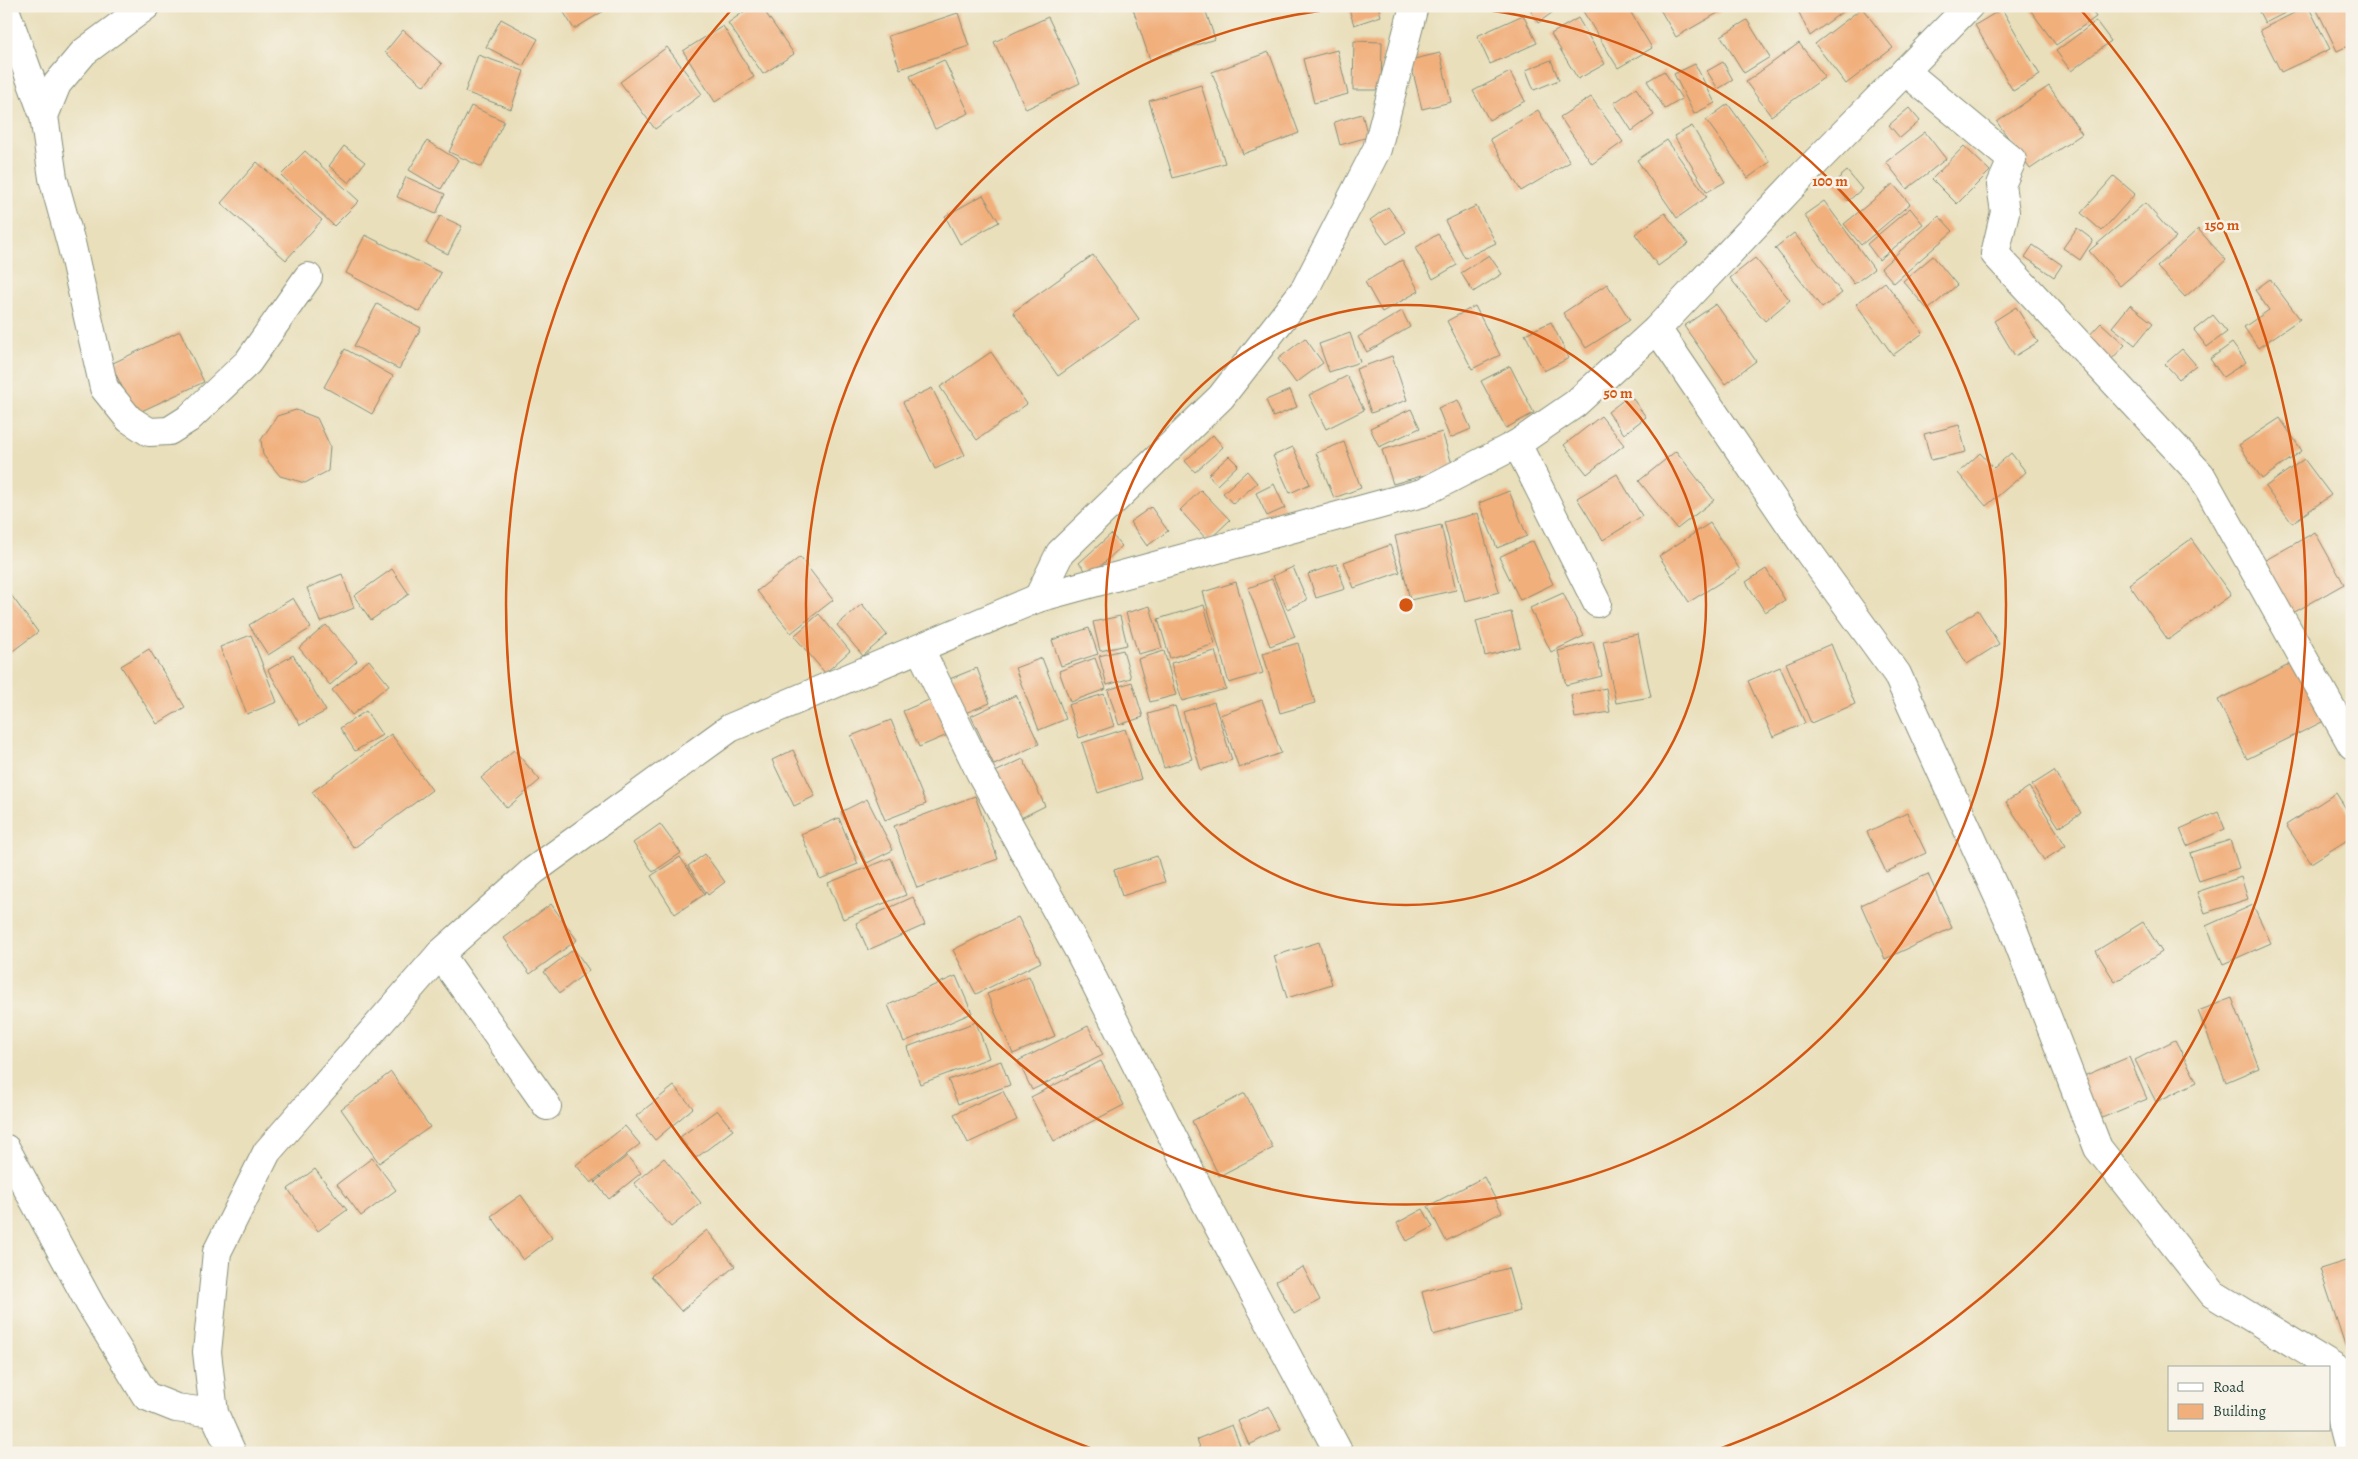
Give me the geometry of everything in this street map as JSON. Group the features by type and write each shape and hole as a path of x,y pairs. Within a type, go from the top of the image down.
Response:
{"street":[{"path":"8,6 6,12 44,116 53,178 72,247 104,388 129,419 148,432 169,431 188,419 248,362 308,277"},
{"path":"44,116 57,84 84,52 146,6"},
{"path":"1038,598 1060,553 1221,397 1305,289 1377,149 1414,6"},
{"path":"232,1453 214,1413 207,1352 217,1252 267,1152 440,954 533,871 730,728 1038,598 1422,493 1517,444 1575,404 1657,328 1969,6"},
{"path":"1905,71 2012,160 2001,185 2005,212 1995,254 2201,475 2352,745"},
{"path":"1657,328 1808,551 1897,674 2013,929 2098,1148 2213,1294 2349,1373 2336,1400 2349,1453"},
{"path":"1517,444 1597,603"},
{"path":"920,649 980,772 1080,953 1207,1205 1339,1453"},
{"path":"440,954 547,1106"},
{"path":"6,1149 90,1304 146,1396 176,1408 214,1413"}],"building":[{"path":"560,6 606,6 607,9 574,29"},
{"path":"752,6 761,6 794,54 763,74 728,23"},
{"path":"1132,6 1204,6 1215,39 1150,60"},
{"path":"1348,6 1378,6 1381,16 1354,25"},
{"path":"1528,6 1549,6 1553,12 1538,23"},
{"path":"1585,6 1627,6 1652,48 1618,68 1581,8"},
{"path":"1658,6 1730,6 1676,37"},
{"path":"1796,6 1850,6 1810,36"},
{"path":"2029,6 2088,6 2096,17 2056,45"},
{"path":"2256,6 2284,6 2287,12 2265,23"},
{"path":"2308,6 2330,49 2281,72 2260,30"},
{"path":"2326,6 2347,6 2352,16 2352,44 2337,51 2317,10"},
{"path":"1862,8 1893,48 1846,84 1815,44"},
{"path":"2002,9 2040,75 2013,91 1975,25"},
{"path":"958,13 969,46 900,69 888,36"},
{"path":"1523,15 1537,43 1490,64 1477,36"},
{"path":"1048,17 1080,83 1026,109 994,42"},
{"path":"1578,18 1605,64 1578,79 1551,34"},
{"path":"501,19 538,39 523,66 486,47"},
{"path":"1747,20 1770,57 1744,73 1721,36"},
{"path":"2096,21 2111,41 2071,71 2056,51"},
{"path":"723,26 754,77 715,102 683,51"},
{"path":"403,30 442,64 424,86 385,52"},
{"path":"1354,41 1382,42 1381,90 1353,90"},
{"path":"1799,43 1825,77 1771,116 1746,82"},
{"path":"667,47 702,94 655,129 620,82"},
{"path":"1337,50 1348,94 1314,103 1303,59"},
{"path":"1269,52 1299,133 1243,154 1212,72"},
{"path":"1440,53 1451,102 1422,109 1410,60"},
{"path":"478,55 524,71 511,109 465,92"},
{"path":"944,60 969,113 935,129 910,76"},
{"path":"1551,60 1559,80 1534,90 1526,70"},
{"path":"1723,62 1733,80 1718,89 1707,71"},
{"path":"1695,64 1715,103 1694,114 1674,74"},
{"path":"1664,71 1682,99 1665,109 1647,81"},
{"path":"1510,72 1525,101 1489,120 1473,91"},
{"path":"1201,85 1225,163 1173,178 1149,101"},
{"path":"2049,86 2082,134 2030,169 1997,122"},
{"path":"1636,88 1654,115 1632,131 1614,103"},
{"path":"1591,97 1623,142 1592,164 1560,117"},
{"path":"1728,104 1770,162 1748,178 1706,120"},
{"path":"471,106 504,121 482,167 449,152"},
{"path":"1909,108 1920,121 1900,138 1889,125"},
{"path":"1538,110 1570,162 1521,191 1490,139"},
{"path":"1362,114 1368,137 1340,145 1334,122"},
{"path":"1692,126 1725,182 1707,192 1674,136"},
{"path":"1925,132 1946,159 1907,189 1886,162"},
{"path":"1667,140 1707,197 1677,218 1637,160"},
{"path":"427,141 458,160 441,189 409,170"},
{"path":"344,146 365,162 349,183 329,166"},
{"path":"1964,146 1990,171 1957,204 1932,179"},
{"path":"305,151 359,201 334,226 281,175"},
{"path":"257,162 322,220 286,260 221,203"},
{"path":"1847,171 1862,189 1848,201 1833,183"},
{"path":"2114,176 2135,194 2102,231 2081,213"},
{"path":"406,177 445,194 436,214 397,197"},
{"path":"1893,184 1910,204 1861,245 1844,224"},
{"path":"983,195 999,222 960,244 945,216"},
{"path":"1824,201 1874,269 1854,284 1804,215"},
{"path":"2145,203 2176,238 2120,286 2089,251"},
{"path":"1476,206 1496,243 1465,258 1445,221"},
{"path":"1388,207 1406,232 1387,244 1370,220"},
{"path":"1910,208 1923,224 1879,260 1867,244"},
{"path":"1665,213 1688,244 1658,266 1635,234"},
{"path":"440,216 462,226 448,254 426,243"},
{"path":"1939,216 1953,231 1894,283 1881,268"},
{"path":"2077,228 2093,240 2080,260 2063,248"},
{"path":"2198,229 2226,260 2185,297 2157,267"},
{"path":"1794,233 1842,293 1822,308 1775,248"},
{"path":"1438,234 1457,265 1433,279 1415,248"},
{"path":"365,235 441,273 420,312 346,273"},
{"path":"2033,245 2062,265 2054,277 2025,257"},
{"path":"1093,255 1139,319 1058,376 1013,312"},
{"path":"1489,255 1502,274 1473,292 1461,273"},
{"path":"1933,256 1957,285 1928,310 1903,281"},
{"path":"1755,258 1790,300 1765,321 1730,278"},
{"path":"1402,260 1419,291 1382,312 1365,282"},
{"path":"2270,279 2300,319 2258,348 2244,327 2269,310 2255,290"},
{"path":"1885,282 1923,333 1893,355 1856,304"},
{"path":"1607,284 1630,320 1586,348 1563,313"},
{"path":"377,304 421,328 399,369 354,346"},
{"path":"1716,304 1756,361 1725,384 1684,326"},
{"path":"2130,305 2153,323 2135,345 2112,327"},
{"path":"1475,306 1500,355 1472,369 1447,321"},
{"path":"2016,307 2038,342 2015,356 1994,321"},
{"path":"1402,311 1410,327 1367,352 1358,337"},
{"path":"2213,315 2227,332 2207,347 2194,330"},
{"path":"1551,322 1569,358 1544,371 1525,334"},
{"path":"2101,323 2125,345 2108,363 2084,341"},
{"path":"180,331 204,382 135,414 111,364"},
{"path":"1350,333 1360,362 1329,372 1319,344"},
{"path":"1305,338 1323,363 1296,383 1278,359"},
{"path":"2232,343 2246,362 2223,377 2210,359"},
{"path":"345,349 393,376 372,414 324,387"},
{"path":"2182,349 2196,365 2179,379 2165,364"},
{"path":"991,352 1027,404 977,440 940,387"},
{"path":"1392,356 1407,400 1371,413 1356,369"},
{"path":"1510,366 1534,413 1506,428 1481,381"},
{"path":"1347,376 1364,410 1326,429 1309,395"},
{"path":"932,388 965,455 935,469 903,402"},
{"path":"1290,390 1297,407 1273,417 1266,400"},
{"path":"1630,395 1646,417 1624,434 1608,412"},
{"path":"1458,400 1471,429 1450,438 1438,408"},
{"path":"1411,409 1420,428 1379,447 1370,428"},
{"path":"296,410 317,418 330,446 328,471 305,483 280,476 263,455 261,440 277,416"},
{"path":"1601,416 1624,445 1587,474 1564,445"},
{"path":"2280,418 2302,451 2262,479 2239,445"},
{"path":"1959,425 1966,452 1931,460 1924,434"},
{"path":"1442,432 1453,467 1393,484 1382,450"},
{"path":"1213,435 1223,447 1195,472 1185,461"},
{"path":"1344,442 1361,488 1334,498 1316,453"},
{"path":"1293,447 1310,484 1290,493 1273,456"},
{"path":"1676,451 1714,500 1677,529 1639,481"},
{"path":"1980,453 1994,468 2011,453 2026,472 1986,506 1958,473"},
{"path":"1229,456 1238,465 1217,485 1208,475"},
{"path":"2304,459 2331,495 2292,523 2265,487"},
{"path":"1247,471 1257,483 1233,504 1223,493"},
{"path":"1617,474 1642,516 1603,540 1577,498"},
{"path":"1274,484 1285,508 1267,516 1256,493"},
{"path":"1201,490 1230,520 1208,541 1180,510"},
{"path":"1509,491 1527,536 1497,548 1479,503"},
{"path":"1151,507 1168,531 1147,546 1130,522"},
{"path":"1478,513 1499,592 1465,601 1444,522"},
{"path":"1710,523 1740,570 1689,602 1659,556"},
{"path":"1441,525 1456,590 1410,600 1395,536"},
{"path":"2315,532 2344,584 2286,617 2257,565"},
{"path":"1111,534 1122,546 1090,576 1079,563"},
{"path":"2191,539 2231,595 2168,640 2129,584"},
{"path":"1533,541 1553,584 1520,600 1499,557"},
{"path":"1390,545 1400,572 1354,588 1344,562"},
{"path":"800,557 833,600 791,633 757,591"},
{"path":"1337,564 1345,589 1316,598 1308,574"},
{"path":"1293,567 1307,600 1287,609 1273,576"},
{"path":"392,569 409,594 371,620 354,596"},
{"path":"1766,569 1785,600 1765,612 1746,582"},
{"path":"342,574 354,608 320,622 307,588"},
{"path":"1272,579 1295,637 1270,646 1248,588"},
{"path":"1236,582 1263,673 1229,683 1203,592"},
{"path":"6,588 38,632 6,656"},
{"path":"1563,593 1584,636 1551,652 1530,608"},
{"path":"293,598 311,628 268,655 249,625"},
{"path":"862,604 887,635 863,656 837,625"},
{"path":"1204,605 1215,644 1170,658 1158,619"},
{"path":"1150,606 1162,648 1138,654 1126,613"},
{"path":"1978,610 1999,644 1967,664 1946,630"},
{"path":"1511,612 1520,647 1485,656 1476,621"},
{"path":"819,614 850,651 825,673 794,636"},
{"path":"1120,616 1127,645 1100,651 1093,622"},
{"path":"326,625 357,661 330,685 299,648"},
{"path":"1089,628 1098,654 1061,666 1052,640"},
{"path":"1638,634 1651,697 1616,703 1603,641"},
{"path":"251,635 277,702 247,714 220,647"},
{"path":"1593,642 1602,676 1566,685 1558,651"},
{"path":"1298,643 1315,703 1280,713 1263,653"},
{"path":"1831,644 1855,704 1811,723 1786,663"},
{"path":"149,649 185,707 157,724 121,666"},
{"path":"1123,650 1131,678 1107,685 1099,656"},
{"path":"1164,651 1176,695 1150,702 1138,659"},
{"path":"1215,651 1226,689 1182,701 1171,663"},
{"path":"293,655 326,711 300,725 268,670"},
{"path":"1042,658 1066,719 1039,730 1015,668"},
{"path":"1095,658 1106,689 1070,702 1059,671"},
{"path":"369,660 389,685 352,715 332,690"},
{"path":"2295,662 2324,721 2247,759 2218,700"},
{"path":"1780,667 1805,723 1773,737 1748,681"},
{"path":"977,668 990,703 960,715 947,680"},
{"path":"1132,682 1143,717 1119,725 1108,690"},
{"path":"1606,688 1610,712 1575,718 1571,695"},
{"path":"1104,694 1114,726 1079,738 1068,705"},
{"path":"1016,695 1039,744 994,765 971,716"},
{"path":"936,697 952,733 919,747 903,711"},
{"path":"1262,700 1281,753 1239,768 1220,715"},
{"path":"1214,702 1232,760 1201,770 1183,712"},
{"path":"1175,706 1192,759 1164,768 1148,714"},
{"path":"366,711 382,735 355,751 340,728"},
{"path":"891,720 926,804 885,820 851,736"},
{"path":"1125,729 1141,779 1098,793 1082,743"},
{"path":"391,734 432,790 354,848 312,792"},
{"path":"514,750 540,780 507,808 481,778"},
{"path":"793,750 815,796 794,806 772,760"},
{"path":"1023,759 1045,806 1015,821 993,773"},
{"path":"2054,771 2081,813 2059,827 2032,785"},
{"path":"2029,787 2066,846 2044,860 2006,802"},
{"path":"2336,793 2352,818 2352,837 2311,863 2286,825"},
{"path":"975,796 998,859 917,888 894,826"},
{"path":"867,799 893,850 867,863 841,812"},
{"path":"2218,812 2225,829 2187,846 2180,829"},
{"path":"1907,813 1926,853 1886,872 1867,832"},
{"path":"839,818 858,864 820,879 801,834"},
{"path":"660,824 681,853 653,872 633,843"},
{"path":"2230,840 2239,868 2199,881 2190,853"},
{"path":"705,854 725,882 708,895 688,866"},
{"path":"1157,856 1165,882 1122,896 1114,870"},
{"path":"680,857 705,894 675,914 651,876"},
{"path":"891,858 906,895 843,919 828,883"},
{"path":"1928,874 1952,928 1885,959 1861,905"},
{"path":"2241,877 2248,899 2205,913 2197,892"},
{"path":"913,897 925,925 868,950 856,923"},
{"path":"551,904 577,940 530,974 504,938"},
{"path":"2253,905 2271,943 2223,964 2206,926"},
{"path":"1018,917 1041,962 976,994 953,950"},
{"path":"2143,922 2162,952 2115,982 2096,951"},
{"path":"1319,942 1332,984 1287,998 1274,956"},
{"path":"574,949 589,970 560,993 544,972"},
{"path":"956,976 972,1013 904,1042 888,1005"},
{"path":"1029,976 1055,1036 1013,1054 987,994"},
{"path":"2232,998 2259,1068 2226,1082 2198,1011"},
{"path":"976,1022 989,1058 920,1084 907,1047"},
{"path":"1088,1026 1103,1055 1032,1090 1018,1061"},
{"path":"2175,1040 2197,1082 2156,1102 2135,1060"},
{"path":"2129,1057 2147,1099 2097,1120 2079,1078"},
{"path":"1001,1061 1010,1085 958,1104 948,1080"},
{"path":"1101,1061 1124,1105 1054,1141 1031,1097"},
{"path":"391,1072 430,1127 379,1163 341,1109"},
{"path":"674,1086 693,1108 655,1140 636,1116"},
{"path":"1003,1091 1017,1120 968,1143 954,1114"},
{"path":"1245,1093 1273,1148 1219,1176 1192,1121"},
{"path":"717,1110 733,1130 696,1158 680,1137"},
{"path":"625,1126 640,1144 591,1183 576,1165"},
{"path":"627,1156 641,1173 609,1199 595,1182"},
{"path":"372,1158 396,1190 361,1216 337,1184"},
{"path":"664,1158 701,1203 671,1227 634,1183"},
{"path":"315,1169 347,1210 318,1231 288,1189"},
{"path":"1484,1177 1502,1212 1446,1241 1428,1206"},
{"path":"521,1195 552,1238 523,1260 491,1216"},
{"path":"1423,1209 1433,1227 1407,1241 1397,1223"},
{"path":"707,1230 735,1266 681,1311 651,1276"},
{"path":"2352,1259 2352,1346 2346,1348 2320,1269"},
{"path":"1303,1267 1320,1300 1294,1314 1276,1281"},
{"path":"1508,1268 1520,1311 1433,1335 1422,1292"},
{"path":"1269,1406 1281,1429 1249,1445 1238,1421"},
{"path":"1232,1425 1243,1453 1202,1453 1197,1439"}]}
